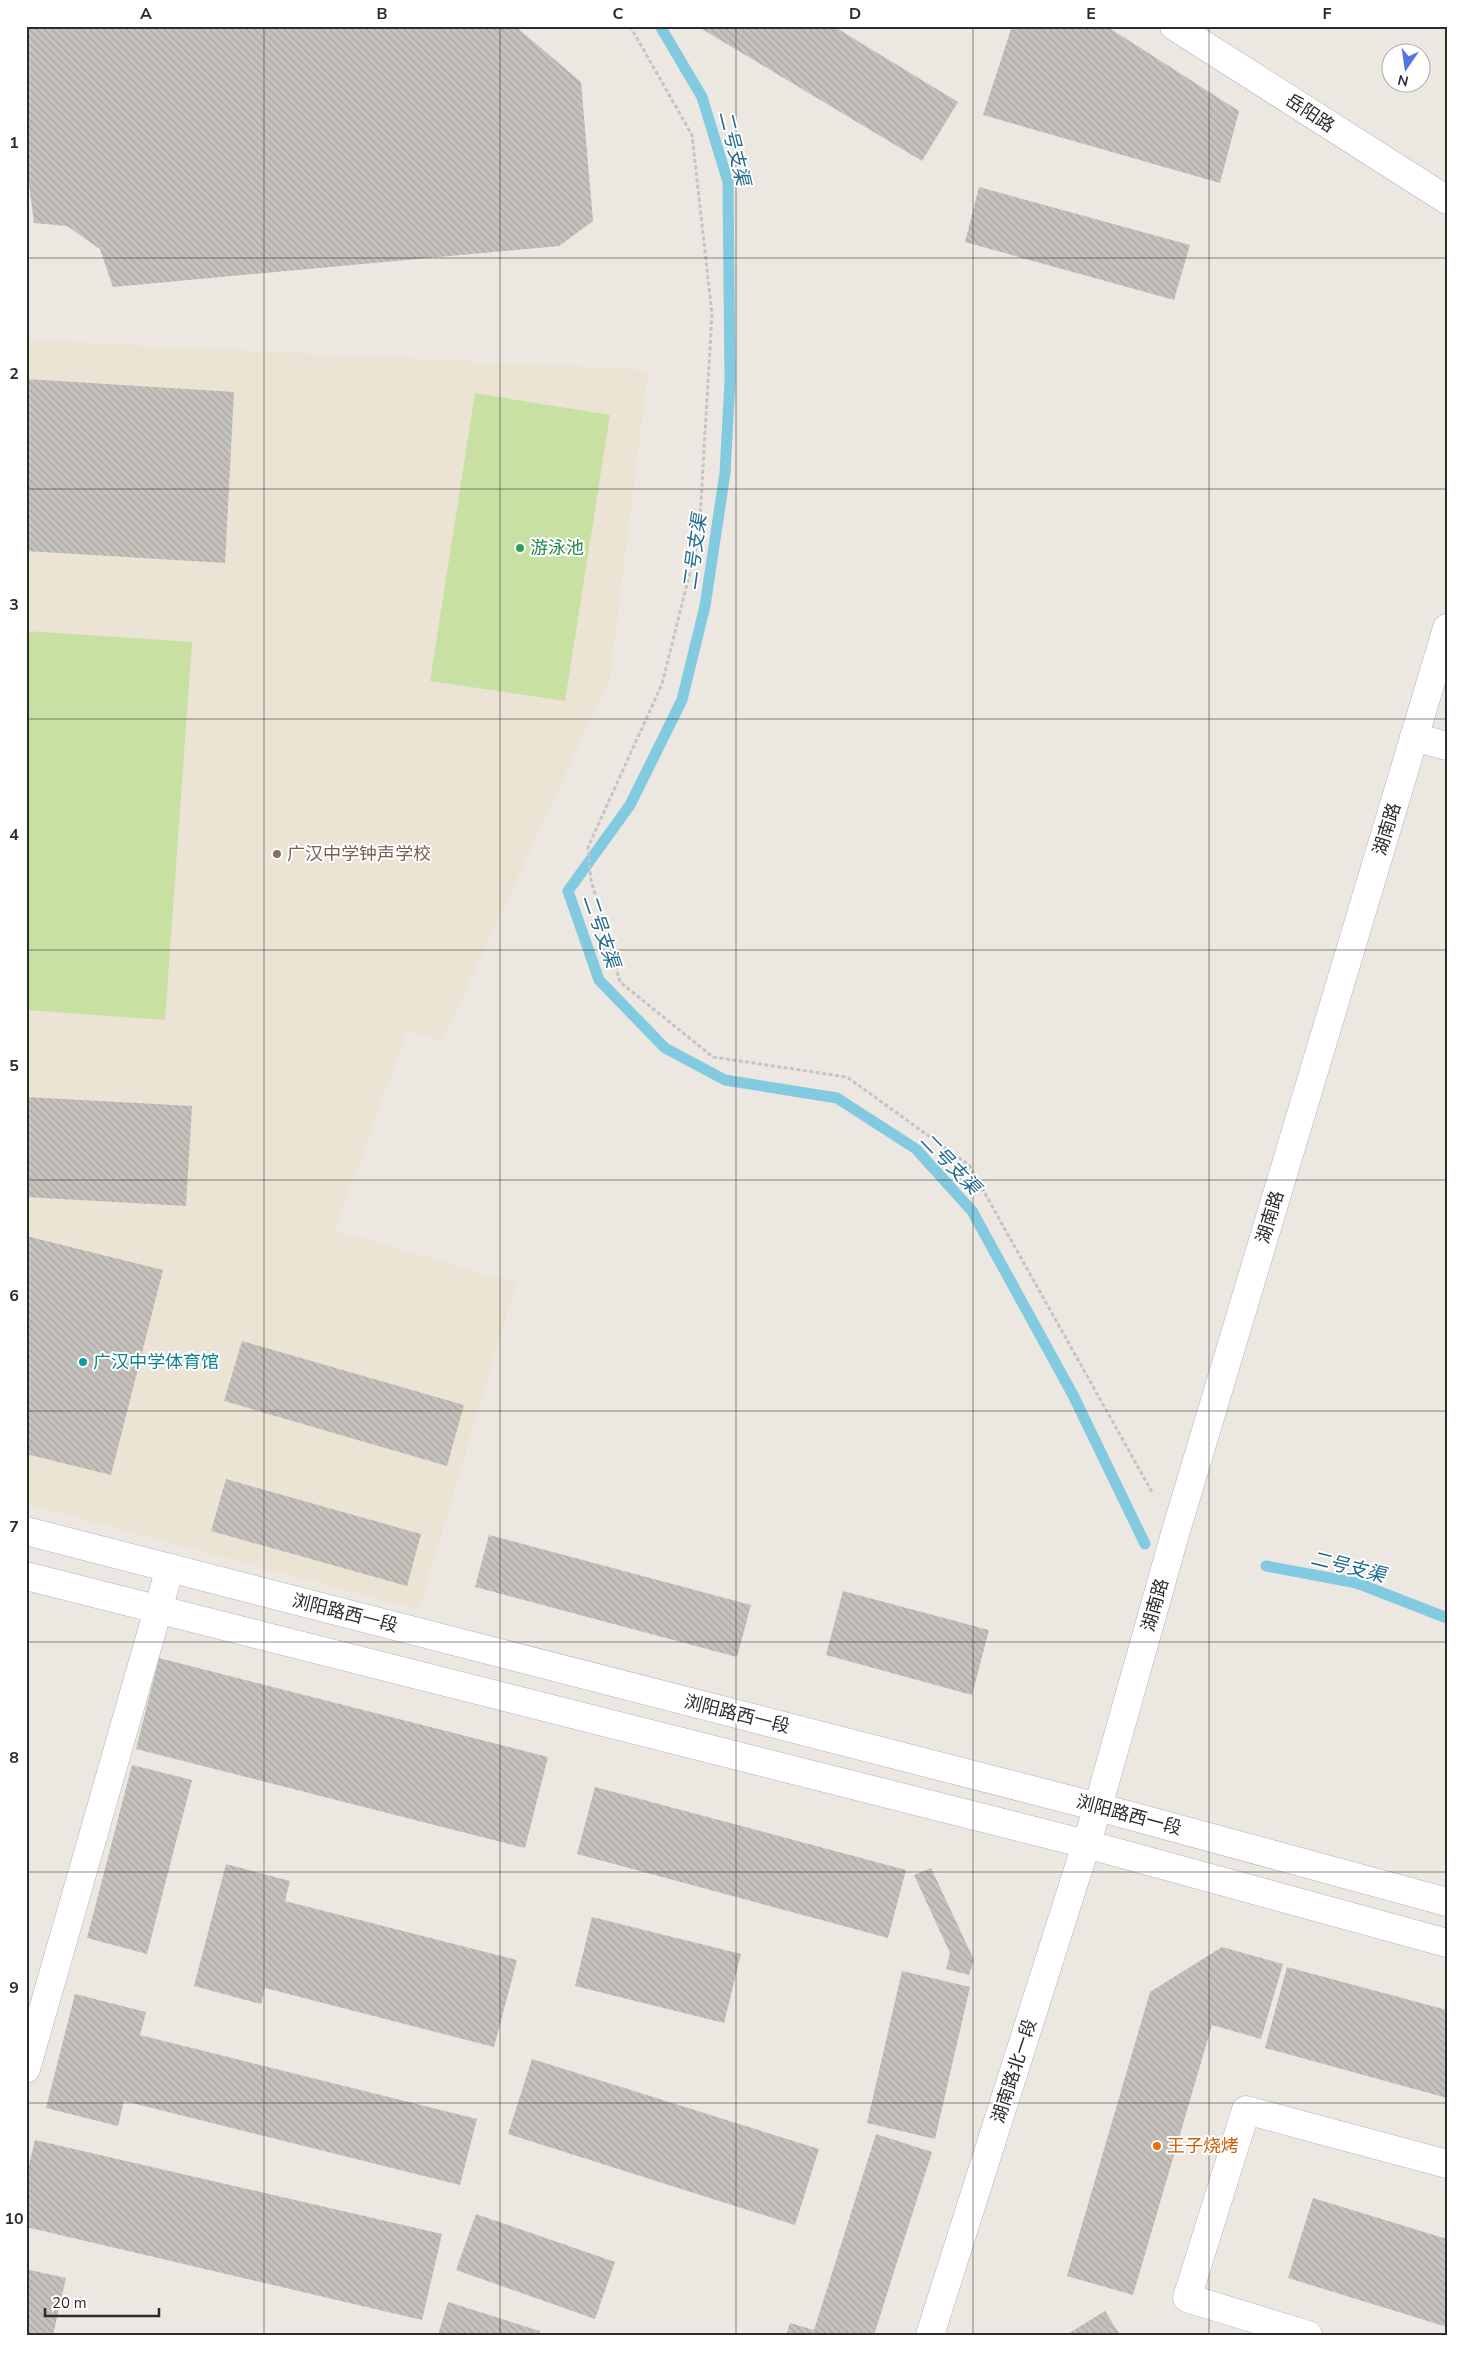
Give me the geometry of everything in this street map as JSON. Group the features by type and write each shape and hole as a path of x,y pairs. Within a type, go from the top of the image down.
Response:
{"street":[{"name":"岳阳路","path":"1187,30 1447,200"},
{"name":"湖南路","path":"1098,1807 1175,1534 1447,628"},
{"path":"1414,736 1447,746"},
{"name":"浏阳路西一段","path":"26,1531 1098,1807 1447,1902"},
{"path":"26,2069 170,1568"},
{"path":"26,1576 1086,1844 1447,1944"},
{"name":"湖南路北一段","path":"930,2335 1098,1807"},
{"path":"1308,2335 1187,2298 1246,2110 1447,2164"}],"path":[{"path":"630,26 692,136 712,314 699,536 662,684 588,847 590,880 620,982 713,1057 847,1077 969,1165 1175,1534"}],"shaded area":[{"name":"广汉中学钟声学校","path":"26,340 648,370 610,678 442,1041 407,1031 335,1230 516,1283 419,1610 26,1504"}],"green space":[{"name":"游泳池","path":"475,393 610,415 565,701 430,681"},
{"path":"26,631 192,642 165,1020 26,1010"}],"building":[{"path":"26,26 515,26 581,82 593,221 559,246 113,287 100,249 67,226 34,223 26,161"},
{"path":"697,26 833,26 958,102 922,161"},
{"path":"1012,26 1106,26 1239,111 1220,183 983,115"},
{"path":"979,187 1190,245 1174,300 965,242"},
{"path":"26,379 234,392 225,563 26,551"},
{"path":"26,1097 192,1106 186,1206 26,1197"},
{"name":"广汉中学体育馆","path":"26,1236 163,1270 111,1475 26,1454"},
{"path":"242,1341 464,1405 447,1466 224,1401"},
{"path":"226,1479 421,1534 407,1586 211,1531"},
{"path":"489,1535 751,1605 737,1657 475,1587"},
{"path":"843,1591 989,1630 972,1695 826,1655"},
{"path":"159,1658 548,1757 525,1848 136,1749"},
{"path":"132,1765 192,1780 147,1954 87,1938"},
{"path":"595,1787 906,1870 888,1938 577,1854"},
{"path":"226,1864 290,1881 285,1901 517,1960 494,2047 265,1988 261,2004 194,1986"},
{"path":"931,1868 974,1960 969,1975 946,1969 950,1953 914,1875"},
{"path":"592,1917 741,1954 724,2023 575,1986"},
{"path":"1222,1947 1283,1964 1261,2039 1212,2025 1133,2295 1067,2276 1150,1992"},
{"path":"1287,1967 1447,2010 1447,2098 1265,2048"},
{"path":"902,1971 970,1987 935,2139 867,2123"},
{"path":"75,1994 146,2012 140,2035 477,2119 460,2185 124,2101 118,2126 46,2108"},
{"path":"532,2059 819,2149 795,2225 508,2134"},
{"path":"876,2134 932,2152 874,2335 786,2335 790,2323 814,2330"},
{"path":"35,2140 442,2234 422,2320 26,2227 26,2177"},
{"path":"1313,2198 1447,2239 1447,2327 1288,2278"},
{"path":"476,2214 615,2262 595,2319 456,2270"},
{"path":"26,2269 66,2278 53,2335 26,2335"},
{"path":"448,2302 540,2331 539,2335 438,2335"},
{"path":"1105,2311 1120,2335 1066,2335"}],"waterway":[{"name":"二号支渠","path":"660,26 702,97 728,182 730,381 725,473 705,606 682,700 630,805 568,891 599,980 665,1048 725,1080 837,1098 916,1149 972,1211 1073,1395 1145,1544"},
{"name":"二号支渠","path":"1266,1566 1357,1583 1447,1618"}],"place":[{"name":"游泳池","path":"520,548"},
{"name":"广汉中学钟声学校","path":"277,854"},
{"name":"广汉中学体育馆","path":"83,1362"},
{"name":"王子烧烤","path":"1157,2146"}]}
